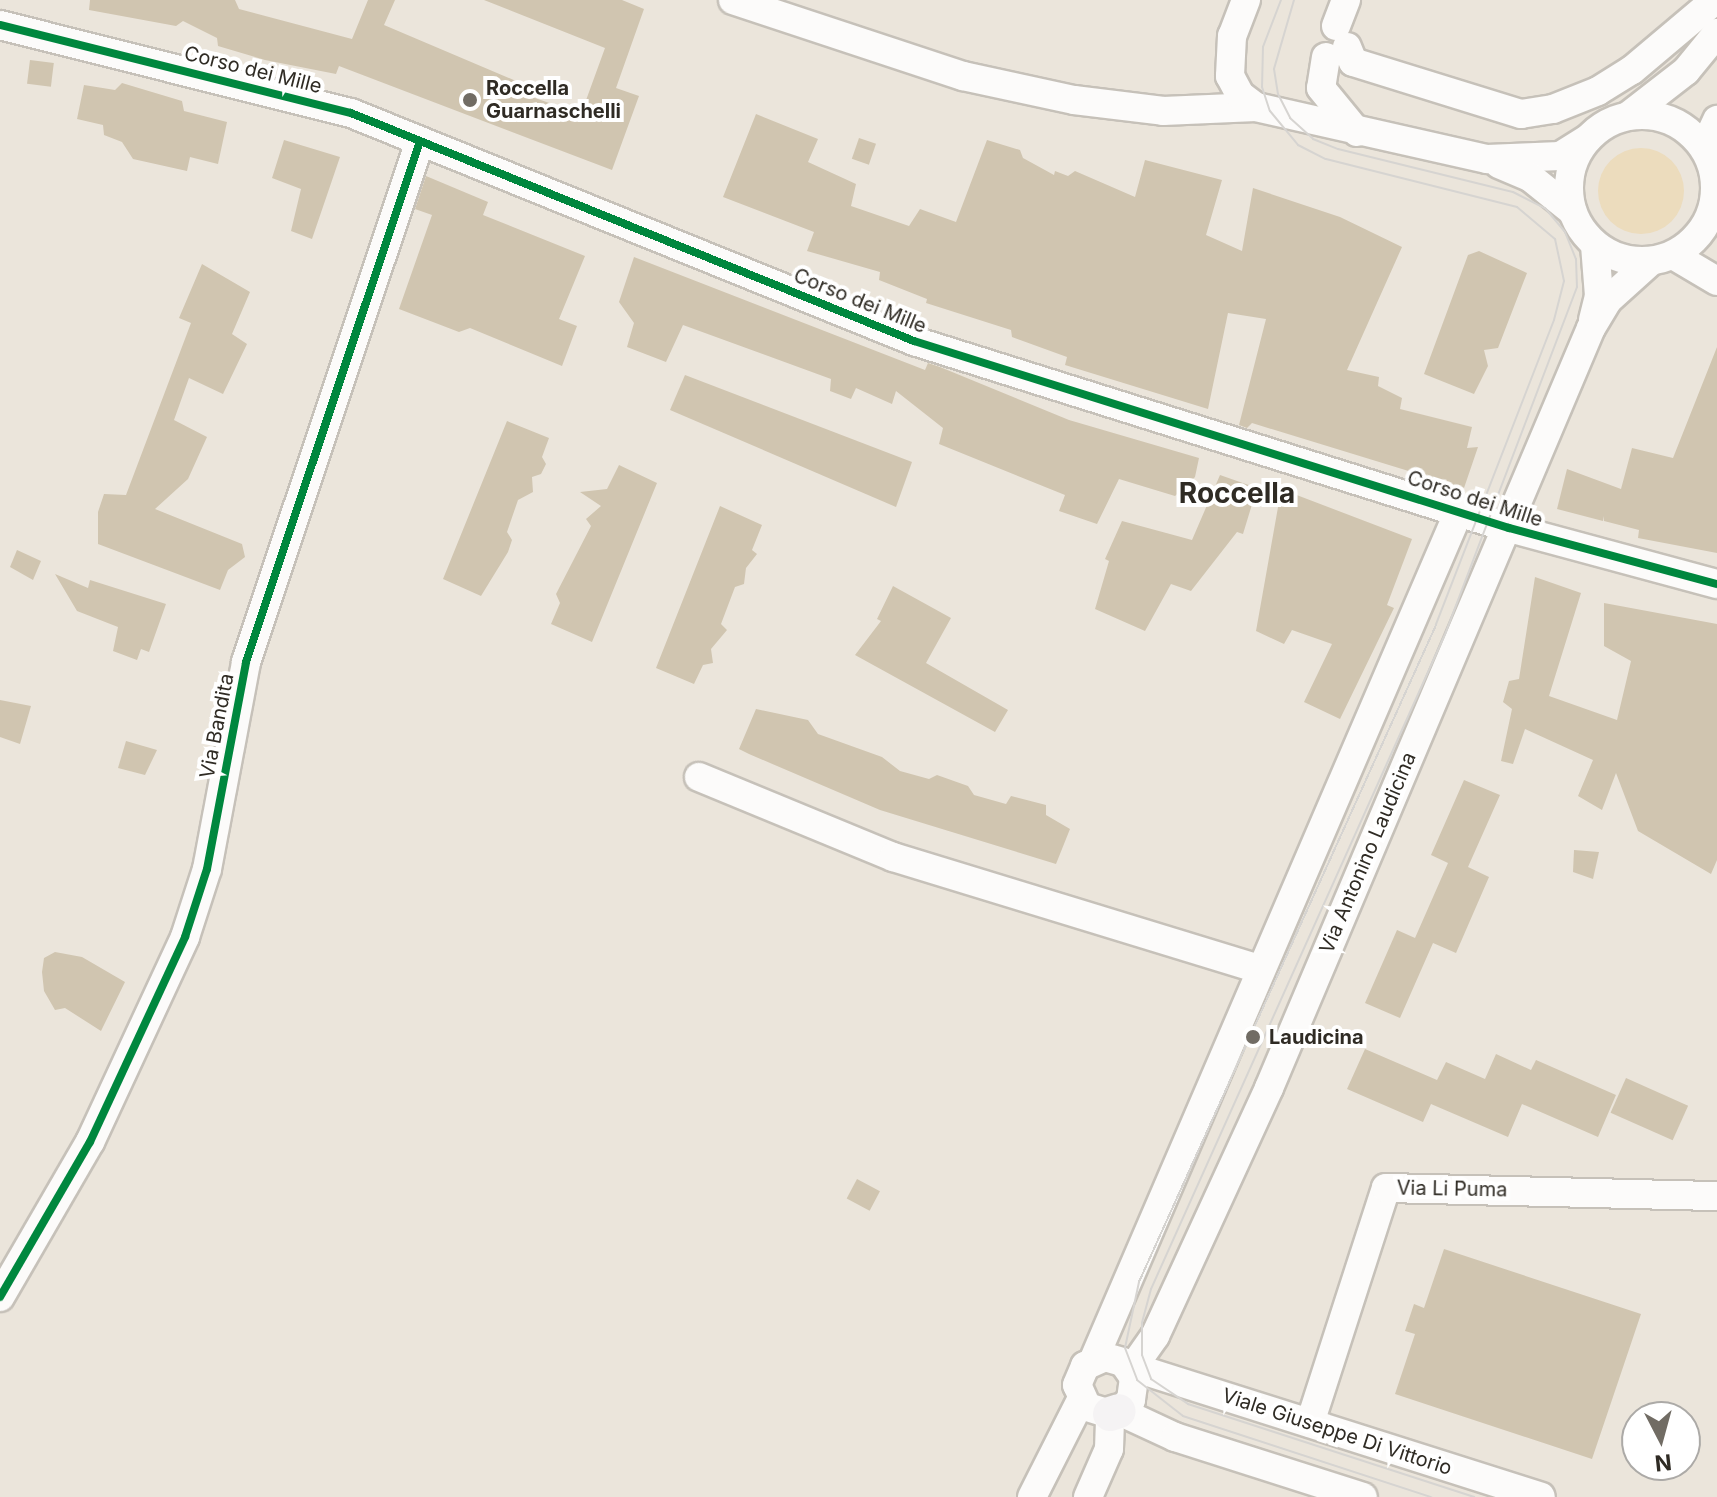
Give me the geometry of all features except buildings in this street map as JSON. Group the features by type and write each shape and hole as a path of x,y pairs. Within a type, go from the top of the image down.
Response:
{"street":[{"path":"733,0 1020,90 1163,111 1256,107 1487,159 1530,177 1572,211 1595,245 1612,256 1662,258 1717,281"},
{"path":"1246,0 1232,36 1230,76 1240,95 1256,107"},
{"path":"1339,32 1353,62 1521,114 1553,109 1598,91 1632,70 1715,0"},
{"name":"Corso dei Mille","path":"0,25 283,93 420,141 914,341 1509,528 1717,584"},
{"path":"1339,32 1321,88 1357,132"},
{"path":"1487,159 1560,156 1628,116 1686,71 1717,33"},
{"path":"1591,328 1608,300 1662,258 1693,241 1708,222 1715,199 1716,177 1704,148 1684,127 1657,116 1628,116"},
{"path":"1704,148 1717,120"},
{"path":"1572,211 1570,173 1587,139"},
{"name":"Via Bandita","path":"0,1297 90,1142 185,937 207,869 246,662 420,141"},
{"path":"1591,328 1599,296 1595,245"},
{"name":"Via Antonino Laudicina","path":"1132,1372 1155,1336 1269,1088 1509,528 1591,328"},
{"path":"1088,1497 1109,1449 1103,1408 1079,1375 1094,1359 1259,969 1396,666 1459,511"},
{"path":"699,777 893,857 1259,969"},
{"name":"Via Li Puma","path":"1310,1423 1386,1188 1717,1196"},
{"path":"1032,1497 1103,1408 1134,1394 1132,1372 1114,1358 1094,1359"},
{"name":"Viale Giuseppe Di Vittorio","path":"1132,1372 1148,1372 1541,1497"},
{"path":"1103,1408 1293,1486 1363,1497"}],"shaded area":[{"path":"1633,148 1649,148 1672,160 1681,174 1684,191 1681,208 1672,222 1649,234 1633,234 1617,227 1605,215 1598,199 1598,183 1605,167 1617,155"}],"tram line":[{"path":"1281,0 1263,47 1262,87 1270,111 1298,145 1326,159 1517,207 1555,239 1564,281 1554,320 1436,625 1139,1282 1125,1348 1137,1380 1183,1416 1431,1497"},
{"path":"1294,0 1274,69 1278,94 1290,118 1313,139 1338,149 1513,192 1545,208 1565,232 1576,259 1577,287 1446,632 1151,1289 1142,1323 1142,1355 1151,1379 1188,1404 1474,1497"}],"cycle path":[{"path":"0,25 351,113 914,341 1509,528 1717,584"},
{"path":"0,1297 90,1142 185,937 207,869 246,662 420,141"}],"place":[{"name":"Roccella Guarnaschelli","path":"470,100"},
{"name":"Laudicina","path":"1253,1037"}],"district":[{"name":"Roccella","path":"1237,493"}]}
